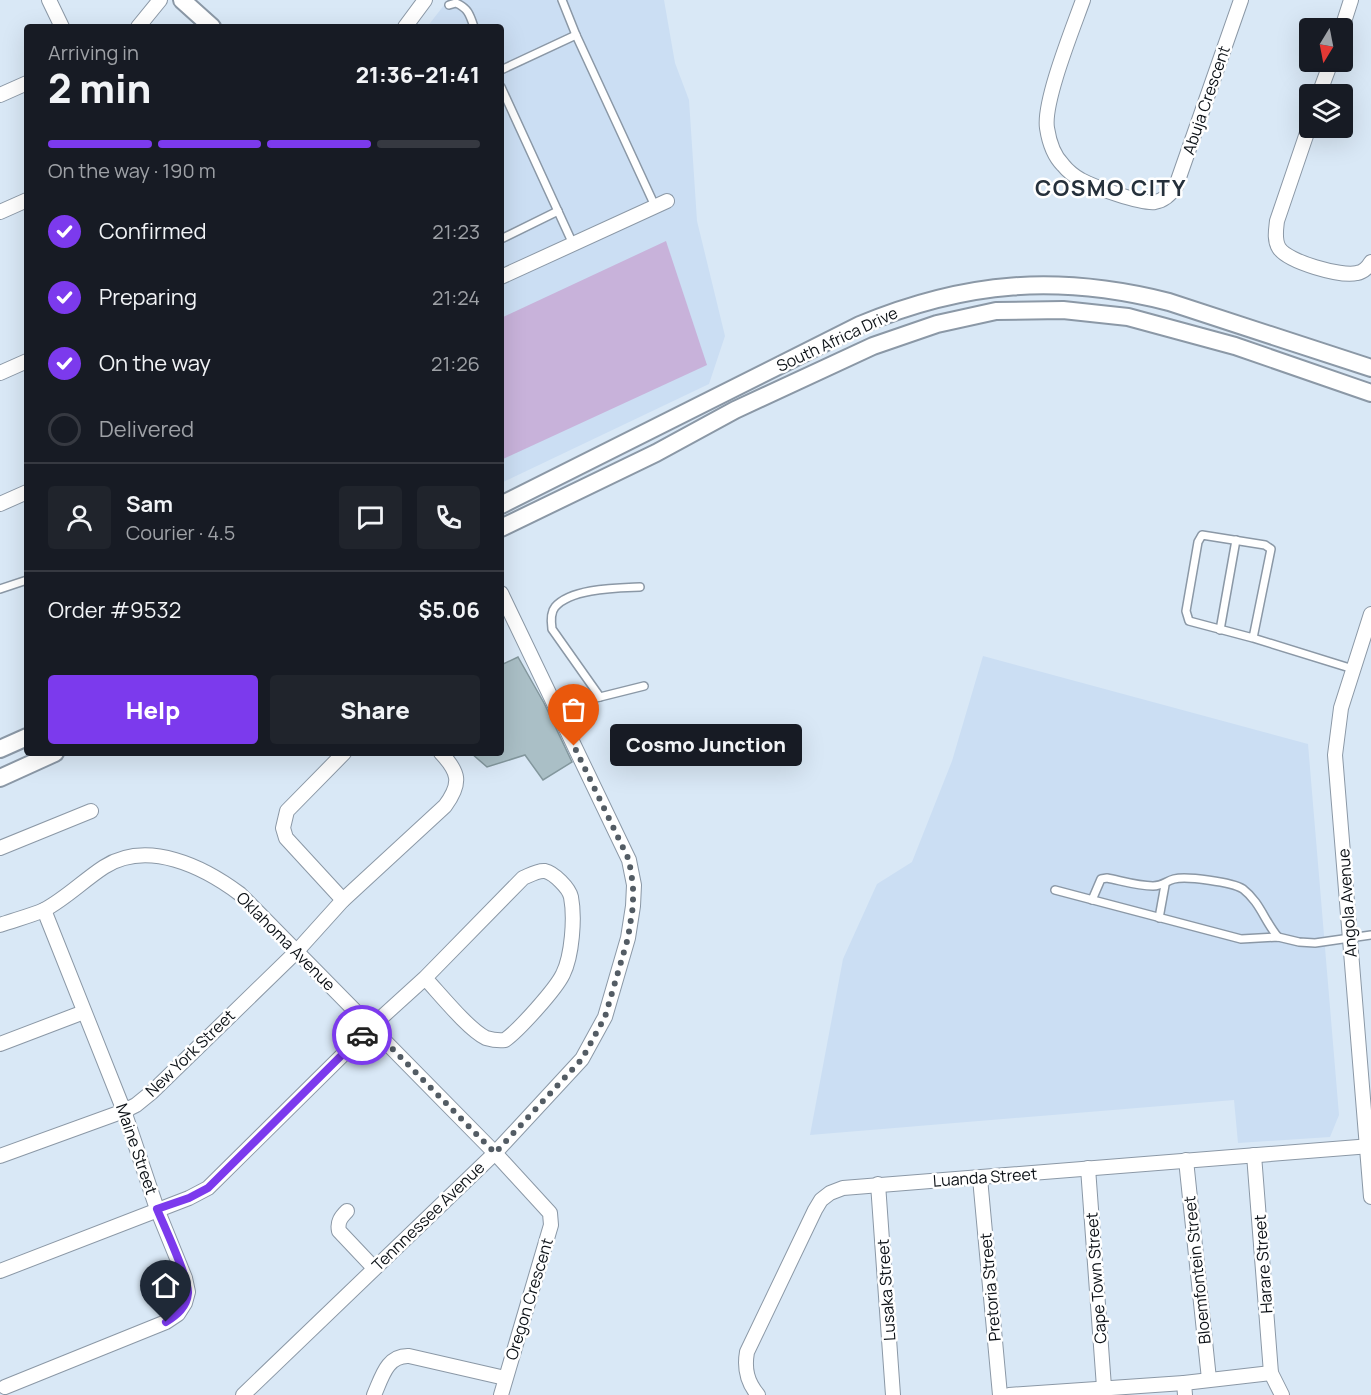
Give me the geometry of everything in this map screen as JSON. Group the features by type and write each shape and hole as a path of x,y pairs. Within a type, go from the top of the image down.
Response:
{"street":[{"path":"48,0 60,24"},
{"path":"140,24 160,0"},
{"path":"182,0 209,24"},
{"path":"407,24 425,0"},
{"name":"Abuja Crescent","path":"1083,0 1055,82 1047,118 1047,129 1052,148 1062,165 1080,179 1134,199 1153,202 1169,196 1176,186 1241,0"},
{"path":"1345,18 1351,0"},
{"path":"0,95 24,84"},
{"path":"1305,138 1277,221 1275,236 1278,246 1284,254 1296,260 1347,274 1359,273 1371,262"},
{"path":"0,212 24,201"},
{"path":"504,276 661,203"},
{"name":"South Africa Drive","path":"504,503 860,325 911,306 972,290 1039,284 1080,286 1138,294 1179,305 1371,368"},
{"name":"South Africa Drive","path":"504,527 656,453 735,410 873,346 937,324 996,311 1063,310 1128,317 1234,346 1371,393"},
{"path":"0,373 24,362"},
{"path":"0,504 24,493"},
{"name":"Tennnessee Avenue","path":"243,1395 495,1153 582,1059 605,1017 628,938 633,906 633,885 629,860 504,598"},
{"name":"Angola Avenue","path":"1371,614 1341,708 1335,755 1349,938 1369,1146 1371,1197"},
{"path":"0,749 24,738"},
{"path":"0,778 48,756"},
{"path":"341,756 287,811 283,828 286,838 344,900"},
{"name":"New York Street","path":"0,1155 124,1111 152,1092 297,951 344,900 445,806 453,795 457,774 444,756"},
{"path":"0,848 91,811"},
{"name":"Oklahoma Avenue","path":"0,925 44,910 106,866 121,859 137,855 156,856 189,864 224,882 240,894 495,1153"},
{"path":"0,1271 189,1198 208,1188 371,1027 425,978 524,878 532,873 545,871 557,879 570,895 572,935 562,977 521,1026 505,1040 495,1041 485,1037 425,978"},
{"name":"Maine Street","path":"6,1391 166,1322 178,1314 185,1304 188,1292 185,1278 157,1209 124,1111 44,910"},
{"path":"0,1044 84,1012"},
{"name":"Luanda Street","path":"758,1395 751,1388 747,1378 745,1360 747,1352 815,1210 821,1200 830,1193 843,1188 878,1184 980,1178 1369,1146"},
{"name":"Oregon Crescent","path":"495,1153 550,1213 551,1225 501,1395"},
{"name":"Harare Street","path":"1254,1155 1271,1373"},
{"name":"Bloemfontein Street","path":"1186,1160 1209,1379"},
{"name":"Cape Town Street","path":"1088,1168 1104,1387"},
{"name":"Pretoria Street","path":"980,1178 1000,1395"},
{"name":"Lusaka Street","path":"878,1184 894,1395"},
{"path":"347,1211 340,1218 339,1231 374,1268"},
{"path":"374,1395 385,1370 392,1360 401,1356 505,1378"},
{"path":"0,1373 6,1391"},
{"path":"1009,1395 1104,1387 1185,1389 1209,1379 1271,1373 1282,1395"}],"lane":[{"path":"562,0 576,34 661,203"},
{"path":"449,5 456,3 463,6 469,12 473,24"},
{"path":"504,69 576,34"},
{"path":"504,94 573,244"},
{"path":"504,238 558,211"},
{"path":"1253,638 1271,551 1269,547 1206,535 1200,537 1186,618 1193,624 1253,638 1353,669"},
{"path":"1220,630 1236,540"},
{"path":"0,589 24,581"},
{"path":"600,697 552,629 551,618 554,608 561,602 592,590 640,586"},
{"path":"556,708 644,686"},
{"path":"1092,900 1101,879 1107,878 1152,886 1165,885 1173,879 1189,879 1240,888 1254,900 1278,937"},
{"path":"1159,918 1165,885"},
{"path":"1055,890 1241,939 1278,937 1315,943 1371,935"}],"shaded area":[{"path":"448,0 664,0 675,63 689,100 697,221 725,336 709,384 504,482 504,24 429,24"},
{"path":"666,241 707,365 504,459 504,317"},
{"path":"983,656 1308,744 1339,1115 1330,1137 1238,1143 1234,1100 810,1135 843,959 877,884 912,862 952,761"}],"building":[{"path":"518,657 544,703 572,762 543,780 525,755 487,767 474,756 504,756 504,664"}],"way so far":[{"path":"362,1035 371,1027 495,1153 582,1059 605,1017 628,938 633,906 633,885 629,860 574,746"}],"place":[{"name":"Cosmo Junction","path":"574,746"}],"district":[{"name":"COSMO CITY","path":"1111,188"}],"route":[{"path":"166,1322 178,1314 185,1304 188,1292 185,1278 157,1209 189,1198 208,1188 362,1035"}]}
